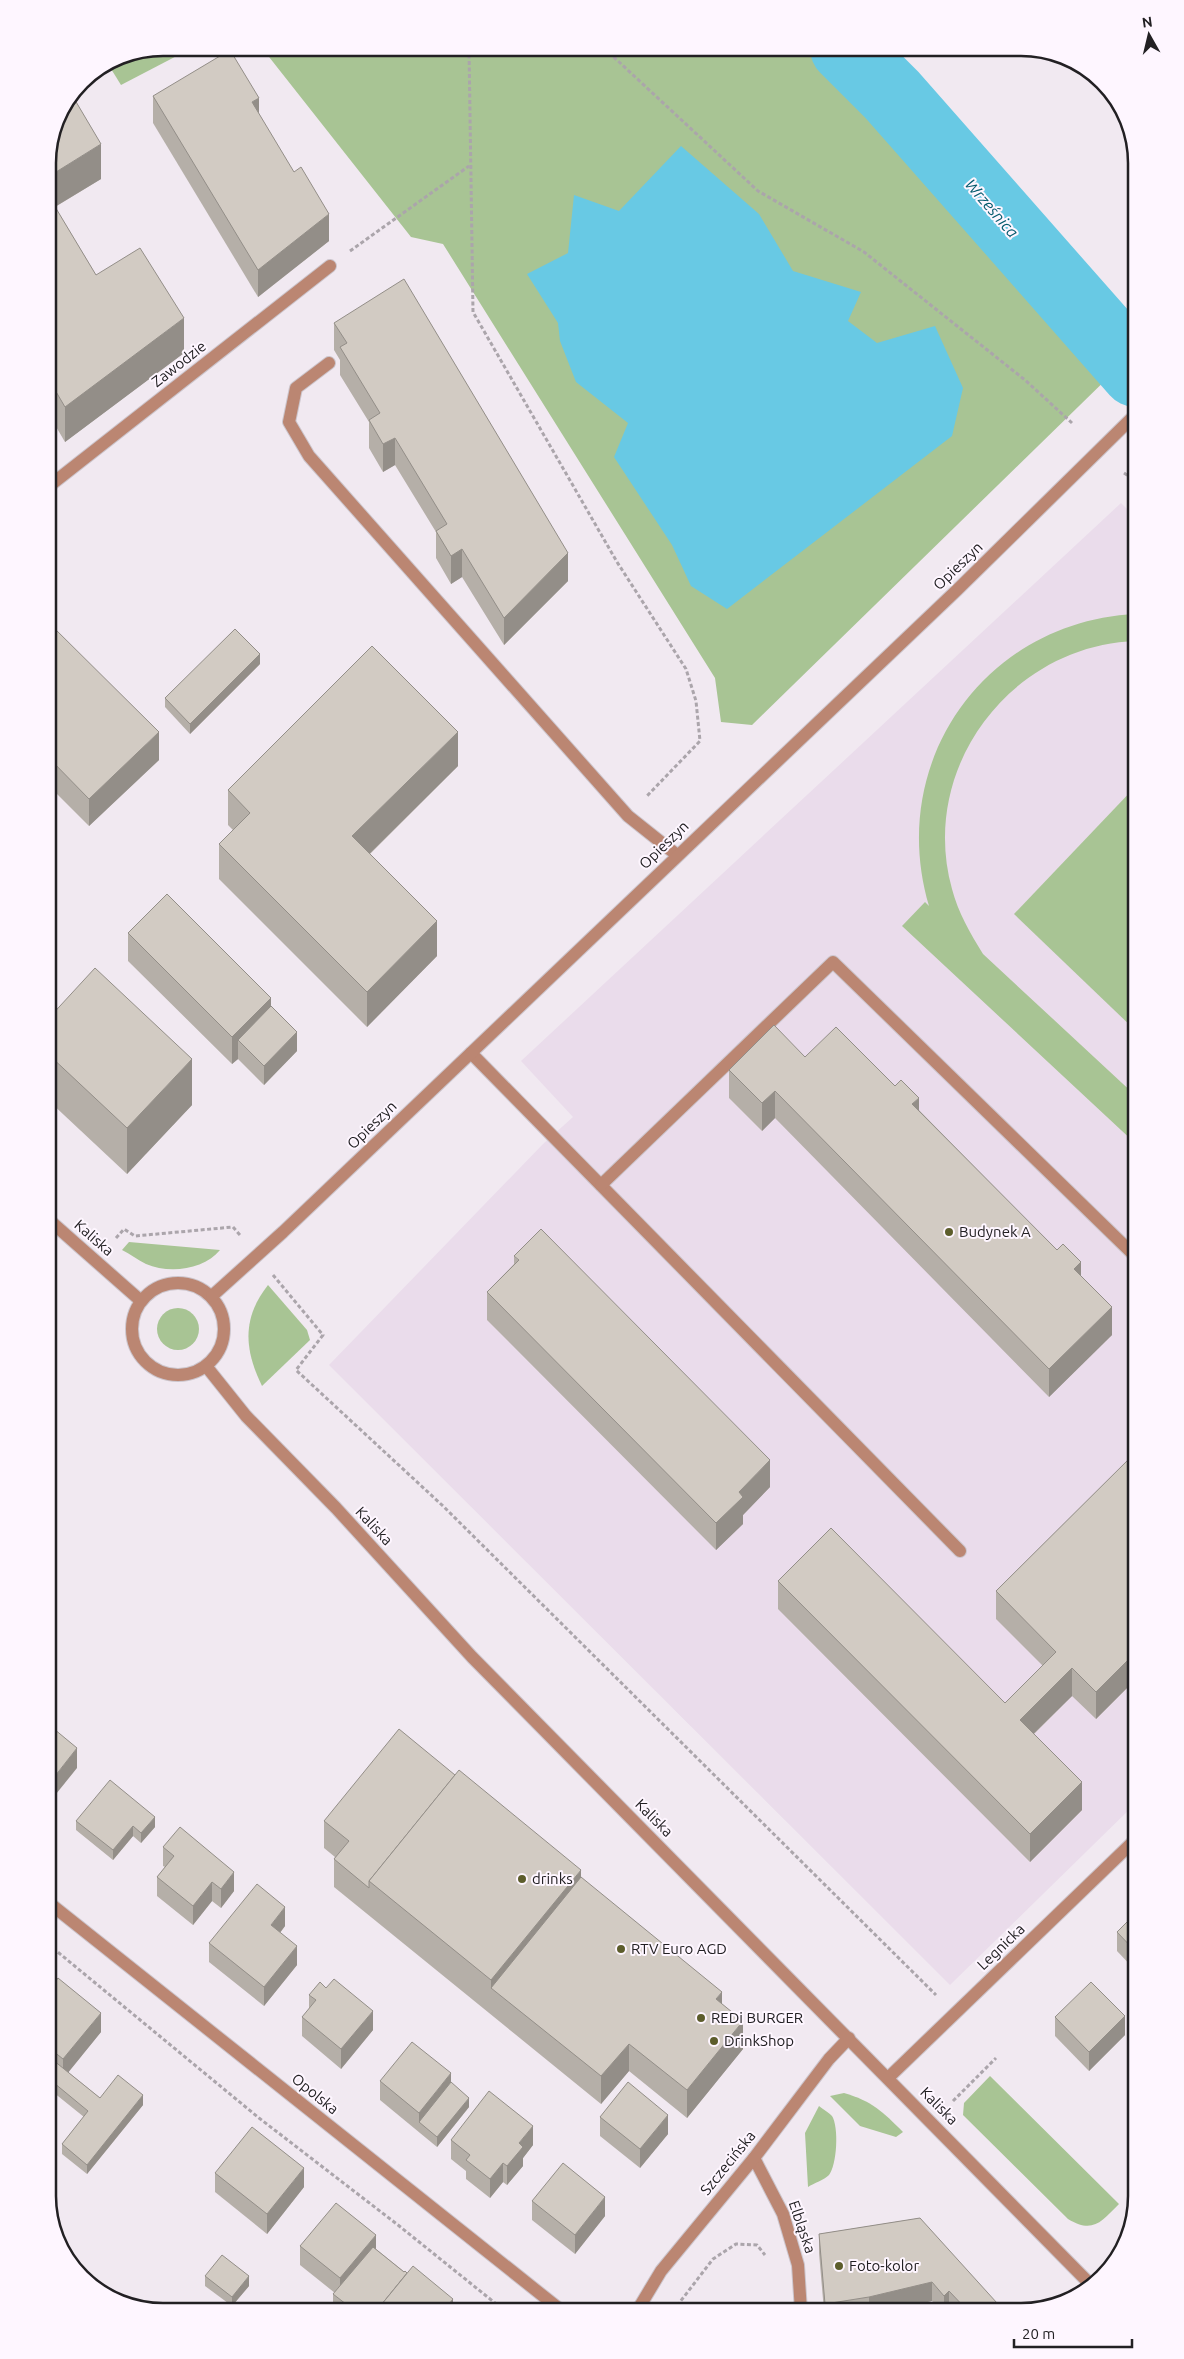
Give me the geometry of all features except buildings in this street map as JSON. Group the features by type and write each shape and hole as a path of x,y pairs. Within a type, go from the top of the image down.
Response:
{"street":[{"name":"Zawodzie","path":"56,481 330,266"},
{"path":"329,363 296,388 289,422 310,456 628,816 677,855"},
{"name":"Opieszyn","path":"212,1296 957,590 1128,422"},
{"path":"600,1185 833,962 1128,1249"},
{"path":"471,1052 960,1551"},
{"name":"Kaliska","path":"56,1226 140,1301"},
{"path":"172,1282 200,1287 212,1296 220,1308 225,1322 224,1337 220,1351 206,1366 199,1371 185,1375 170,1375 156,1370 145,1361 136,1349 132,1335 132,1321 140,1301 158,1287 172,1282"},
{"name":"Kaliska","path":"206,1366 246,1416 336,1508 472,1657 1087,2280"},
{"name":"Legnicka","path":"888,2078 1128,1847"},
{"name":"Opolska","path":"56,1910 552,2303"},
{"name":"Szczecińska","path":"642,2303 661,2271 754,2158 828,2059 849,2038"},
{"name":"Elbląska","path":"754,2158 783,2214 798,2265 800,2303"}],"path":[{"path":"469,56 473,312 616,562 686,669 696,701 700,741 628,816"},
{"path":"613,56 758,191 864,252 1025,380 1072,423"},
{"path":"330,266 470,166"},
{"path":"1124,473 1128,476"},
{"path":"116,1238 124,1229 135,1236 233,1227 242,1237"},
{"path":"273,1274 323,1335 296,1370 443,1506 942,2002"},
{"path":"56,1951 259,2118 398,2225 495,2303"},
{"path":"953,2101 996,2058"},
{"path":"679,2303 714,2259 736,2244 757,2245 770,2261"}],"shaded area":[{"path":"1121,503 1128,510 1128,1811 950,1985 329,1365 543,1144 573,1117 521,1061"}],"green space":[{"path":"177,56 121,85 111,70 116,67 142,58"},
{"path":"268,56 816,56 1120,366 752,725 721,722 715,678 443,244 411,237"},
{"path":"1128,615 1128,642 1091,648 1050,664 1014,689 985,721 963,758 949,799 945,843 955,898 965,922 983,954 1128,1089 1128,1137 902,926 925,902 929,906 919,852 922,800 936,752 960,708 993,671 1034,642 1082,623"},
{"path":"1128,794 1128,1023 1014,914"},
{"path":"129,1242 220,1250 213,1257 196,1266 165,1269 146,1264 122,1250"},
{"path":"268,1285 307,1330 310,1340 262,1386 252,1359 248,1334 254,1310"},
{"path":"174,1308 182,1308 193,1314 199,1329 193,1344 182,1350 174,1350 163,1344 157,1333 157,1325 163,1314"},
{"path":"990,2076 1119,2204 1102,2221 1090,2226 1084,2226 1068,2219 963,2115 964,2103"},
{"path":"844,2093 870,2104 903,2132 896,2137 860,2126 830,2096"},
{"path":"819,2106 832,2116 836,2128 834,2163 829,2175 808,2187 805,2133"}],"water":[{"path":"681,146 759,214 793,271 861,292 848,321 877,343 935,326 963,388 952,436 727,609 691,586 672,545 614,457 628,423 576,382 560,341 558,323 527,274 568,253 574,195 619,211"}],"waterway":[{"name":"Wrześnica","path":"853,56 892,95 1128,363"}],"place":[{"name":"Budynek A","path":"949,1232"},
{"name":"drinks","path":"522,1879"},
{"name":"RTV Euro AGD","path":"621,1949"},
{"name":"REDi BURGER","path":"701,2018"},
{"name":"DrinkShop","path":"714,2041"},
{"name":"Foto-kolor","path":"839,2266"}]}
